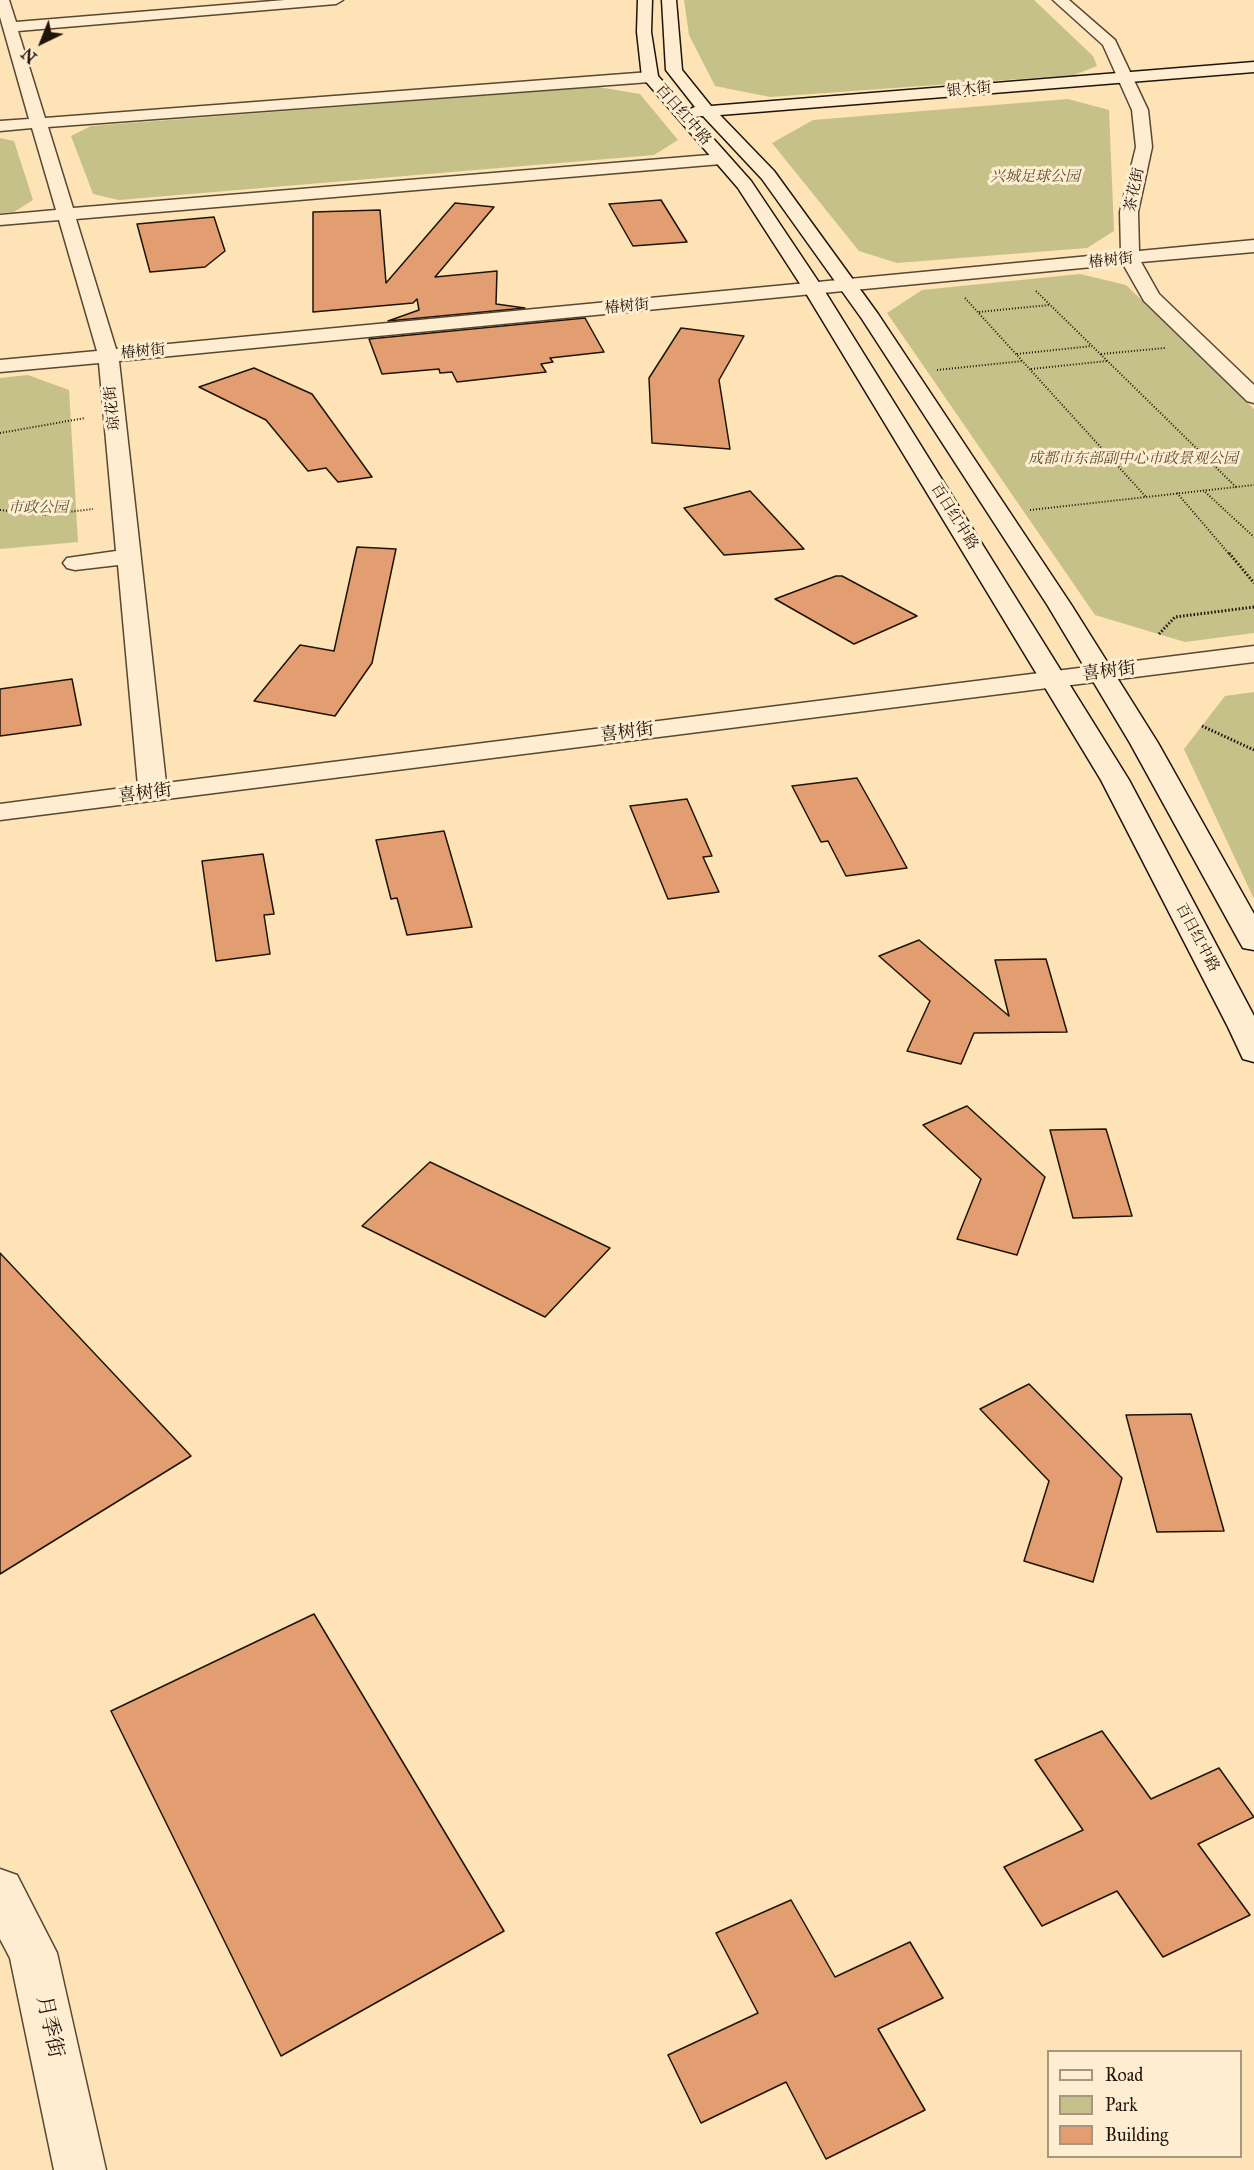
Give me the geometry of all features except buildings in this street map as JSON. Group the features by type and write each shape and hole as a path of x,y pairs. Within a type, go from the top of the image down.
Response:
{"street":[{"name":"琼花街","path":"2,0 108,355 153,794"},
{"path":"10,27 336,0"},
{"name":"百日红中路","path":"645,0 644,32 650,76 745,185 814,290 1115,780 1244,1027 1254,1052"},
{"name":"百日红中路","path":"669,0 674,69 708,111 768,175 848,286 1060,606 1144,743 1254,941"},
{"name":"茶花街","path":"1060,0 1110,43 1140,110 1144,147 1129,212 1130,259 1151,297 1254,397"},
{"name":"银木街","path":"683,113 1254,67"},
{"path":"0,126 650,76"},
{"path":"0,220 721,159"},
{"name":"椿树街","path":"0,366 814,290 1254,246"},
{"path":"75,563 128,557"},
{"name":"喜树街","path":"0,812 1254,654"},
{"name":"月季街","path":"0,1891 33,1953 80,2170"}],"path":[{"path":"1031,286 1236,487"},
{"path":"963,295 1146,496"},
{"path":"978,312 1050,305"},
{"path":"1016,354 1092,346"},
{"path":"1100,354 1166,348"},
{"path":"927,370 1023,361"},
{"path":"1030,369 1107,361"},
{"path":"0,433 114,414"},
{"path":"1023,510 1254,485"},
{"path":"1203,490 1254,537"},
{"path":"1177,493 1254,583"},
{"path":"0,510 43,515 123,505"},
{"path":"1159,634 1175,617 1254,608"},
{"path":"1202,726 1254,750"},
{"path":"1247,747 1254,742"}],"green space":[{"path":"684,0 1034,0 1093,56 1097,66 1074,75 770,97 715,86 689,35"},
{"path":"598,87 640,94 678,140 654,155 119,200 93,194 71,136 91,126"},
{"name":"兴城足球公园","path":"1068,99 1109,110 1114,231 1087,248 897,263 859,251 772,143 813,120"},
{"path":"0,138 14,141 33,200 14,212 0,213"},
{"name":"成都市东部副中心市政景观公园","path":"1080,274 1126,285 1254,409 1254,633 1185,642 1095,615 887,313 922,290"},
{"name":"市政公园","path":"28,375 69,390 78,542 0,549 0,378"},
{"path":"1254,692 1254,899 1184,749 1225,696"}]}
